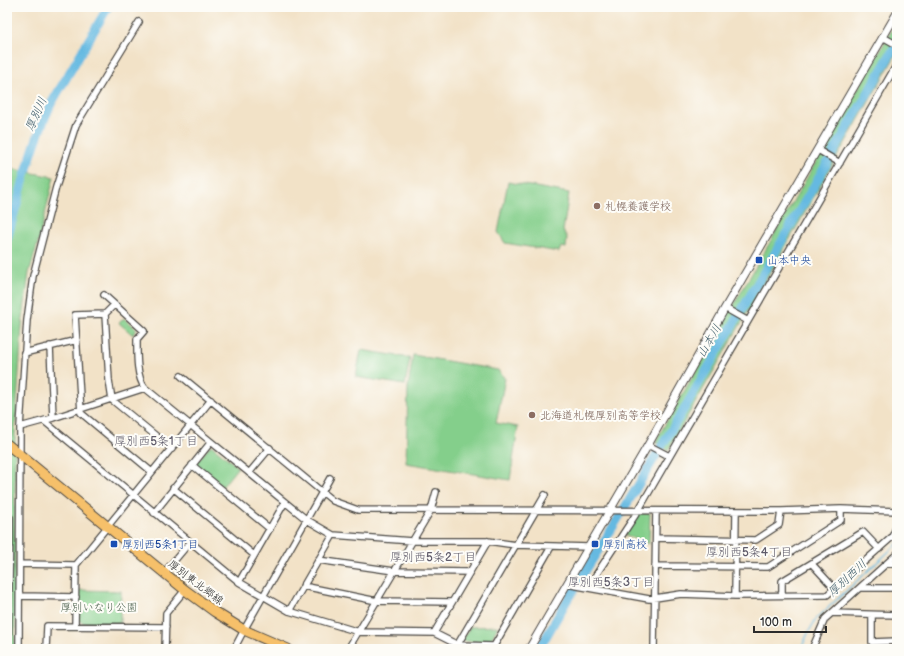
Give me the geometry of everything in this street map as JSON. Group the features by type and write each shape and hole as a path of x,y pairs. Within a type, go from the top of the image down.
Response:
{"main road":[{"name":"厚別東北郷線","path":"7,444 107,527 185,590 215,612 244,630 288,649"}],"street":[{"path":"529,649 570,585 589,547 725,308 897,13"},
{"path":"20,649 20,427 24,354 33,276 56,187 76,125 139,22"},
{"path":"883,37 897,45"},
{"path":"585,587 636,511 667,455 838,162 897,64"},
{"path":"818,150 838,162"},
{"path":"104,295 144,330 137,339 138,366 142,384 145,388 307,520 333,535 412,541 488,542 516,545 589,547"},
{"path":"114,305 105,314 75,315 81,413 152,472"},
{"path":"725,308 746,320"},
{"path":"105,314 109,380 112,400 172,449"},
{"path":"24,354 77,340"},
{"path":"50,346 53,418"},
{"path":"181,376 333,501 358,510 781,511 841,509 897,511"},
{"path":"20,427 81,410 145,388"},
{"path":"75,626 76,565 211,400"},
{"path":"44,421 239,582 289,611 359,632 434,633 456,647 494,646 551,546"},
{"path":"154,513 211,442"},
{"path":"648,445 667,455"},
{"path":"249,473 270,448"},
{"path":"192,465 270,529"},
{"path":"234,649 330,478"},
{"path":"173,488 254,555"},
{"path":"348,649 431,510 436,492"},
{"path":"456,647 545,495"},
{"path":"239,582 285,502"},
{"path":"655,566 768,567 841,520 841,509"},
{"path":"654,649 656,511"},
{"path":"735,596 736,511"},
{"path":"656,538 756,540 779,525 781,511"},
{"path":"8,649 8,518 20,517"},
{"path":"570,585 649,599 681,594 735,596 827,595 892,537 897,526"},
{"path":"782,595 782,581 863,532 879,549"},
{"path":"289,611 333,535"},
{"path":"164,573 190,542"},
{"path":"434,633 488,542"},
{"path":"812,649 825,619 897,554"},
{"path":"318,560 394,571 469,572"},
{"path":"20,564 76,565"},
{"path":"812,564 834,588"},
{"path":"886,564 897,564"},
{"path":"303,586 377,601 452,602"},
{"path":"860,588 897,588"},
{"path":"165,649 166,612 185,590"},
{"path":"20,596 76,597"},
{"path":"832,613 897,615"},
{"path":"872,614 872,642 897,641"},
{"path":"46,649 47,626 166,627"}],"green space":[{"path":"897,21 897,53 668,450 655,442"},
{"path":"7,168 54,177 29,273 22,326 15,435 15,649 7,649"},
{"path":"508,182 569,193 563,231 567,237 566,248 561,247 559,252 505,243 498,232"},
{"path":"124,318 137,329 133,335 119,323"},
{"path":"361,350 410,358 405,385 356,377"},
{"path":"413,355 498,370 505,379 496,423 518,427 510,480 406,463 408,387"},
{"path":"211,445 238,467 222,487 195,464"},
{"path":"637,513 650,513 649,544 625,535"},
{"name":"厚別いなり公園","path":"78,590 121,591 120,624 83,623 78,620"},
{"path":"498,626 490,642 462,641 470,627"}],"waterway":[{"name":"厚別川","path":"7,239 26,171 44,120 51,104 108,7"},
{"name":"山本川","path":"539,649 569,597 687,404 897,43"},
{"name":"厚別西川","path":"801,649 816,619 897,544"}],"place":[{"name":"札幌養護学校","path":"597,206"},
{"name":"山本中央","path":"759,260"},
{"name":"北海道札幌厚別高等学校","path":"532,415"},
{"name":"厚別西5条1丁目","path":"114,544"},
{"name":"厚別高校","path":"595,544"}],"district":[{"name":"厚別西5条1丁目","path":"156,441"},
{"name":"厚別西5条4丁目","path":"749,552"},
{"name":"厚別西5条2丁目","path":"433,557"},
{"name":"厚別西5条3丁目","path":"611,582"}]}
